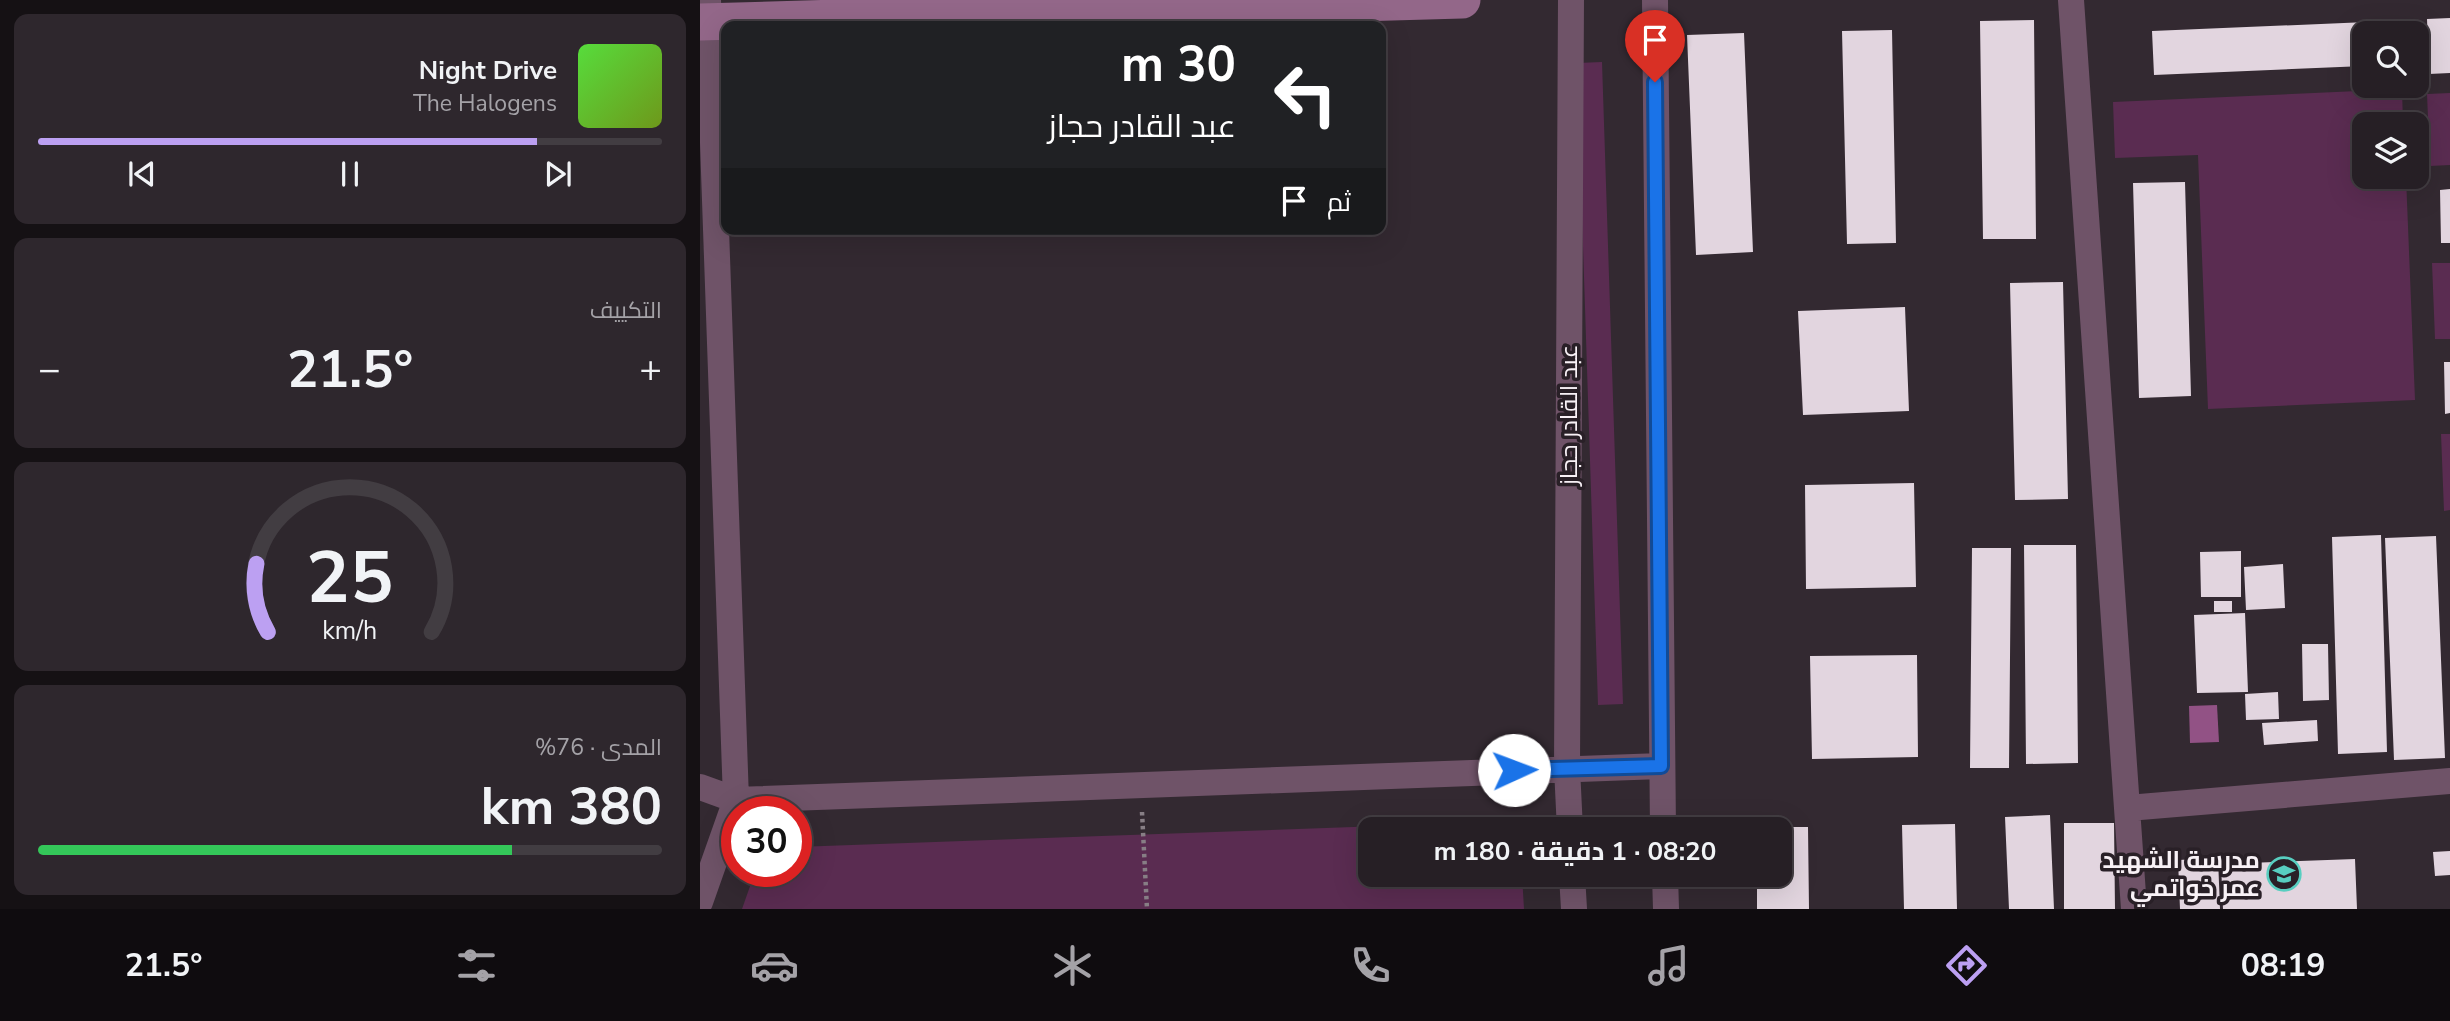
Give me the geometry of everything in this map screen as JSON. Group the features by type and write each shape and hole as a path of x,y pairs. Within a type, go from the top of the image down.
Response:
{"main road":[{"path":"705,14 1462,0"}],"street":[{"name":"عبد القادر حجاز","path":"1569,817 1567,768 1571,0"},
{"path":"1655,0 1663,817"},
{"path":"2071,0 2134,909"},
{"path":"705,14 736,796"},
{"path":"812,797 1661,766"},
{"path":"2128,808 2450,781"},
{"path":"700,787 725,796"},
{"path":"700,902 721,842"},
{"path":"1573,887 1574,909"},
{"path":"1665,887 1666,909"}],"path":[{"path":"1141,785 1147,909"}],"shaded area":[{"path":"1602,62 1623,704 1598,705 1577,63"},
{"path":"2352,91 2352,98 2402,98 2403,112 2352,112 2352,189 2406,189 2415,400 2208,409 2198,155 2115,158 2113,102"},
{"path":"2450,93 2450,165 2430,166 2429,94"},
{"path":"2432,263 2450,263 2450,339 2435,339"},
{"path":"2441,434 2450,434 2450,510 2444,511"},
{"path":"2217,705 2219,742 2190,743 2189,706"},
{"path":"1358,827 1358,887 1523,887 1524,909 742,909 750,887 812,887 812,846"}],"building":[{"path":"2450,18 2450,73 2429,74 2427,19"},
{"path":"2034,20 2036,239 1983,239 1980,21"},
{"path":"2352,23 2352,67 2154,75 2152,31"},
{"path":"1892,30 1896,243 1847,244 1842,31"},
{"path":"1744,33 1753,252 1696,255 1687,35"},
{"path":"2185,182 2191,396 2139,398 2133,183"},
{"path":"2450,189 2450,243 2441,243 2440,190"},
{"path":"2063,282 2068,499 2015,500 2010,283"},
{"path":"1905,307 1909,411 1803,415 1798,311"},
{"path":"2444,362 2450,362 2450,413 2445,414"},
{"path":"1914,483 1916,587 1806,589 1805,485"},
{"path":"2381,535 2387,752 2338,754 2332,537"},
{"path":"2436,536 2445,758 2394,760 2385,538"},
{"path":"2024,545 2076,545 2078,763 2026,764"},
{"path":"1972,548 2011,548 2009,768 1970,768"},
{"path":"2241,551 2241,597 2201,597 2200,552"},
{"path":"2283,564 2285,608 2246,610 2244,567"},
{"path":"2214,601 2232,601 2232,612 2214,612"},
{"path":"2245,613 2248,692 2197,693 2194,615"},
{"path":"2302,644 2328,644 2329,700 2303,701"},
{"path":"1917,655 1918,757 1812,759 1810,656"},
{"path":"2278,692 2279,719 2246,720 2245,694"},
{"path":"2317,720 2318,741 2264,745 2262,723"},
{"path":"2050,815 2054,909 2009,909 2005,817"},
{"path":"2064,823 2114,823 2115,909 2064,909"},
{"path":"1955,824 1957,909 1904,909 1902,825"},
{"path":"1792,827 1808,827 1809,909 1757,909 1757,887 1792,887"},
{"path":"2450,851 2450,875 2435,876 2433,852"},
{"path":"2218,858 2220,909 2180,909 2178,860"},
{"path":"2355,859 2357,909 2223,909 2221,864"}],"place":[{"name":"مدرسة الشهيد عمر خواتمي","path":"2284,874"}],"route":[{"path":"1514,770 1661,766 1655,82"}]}
